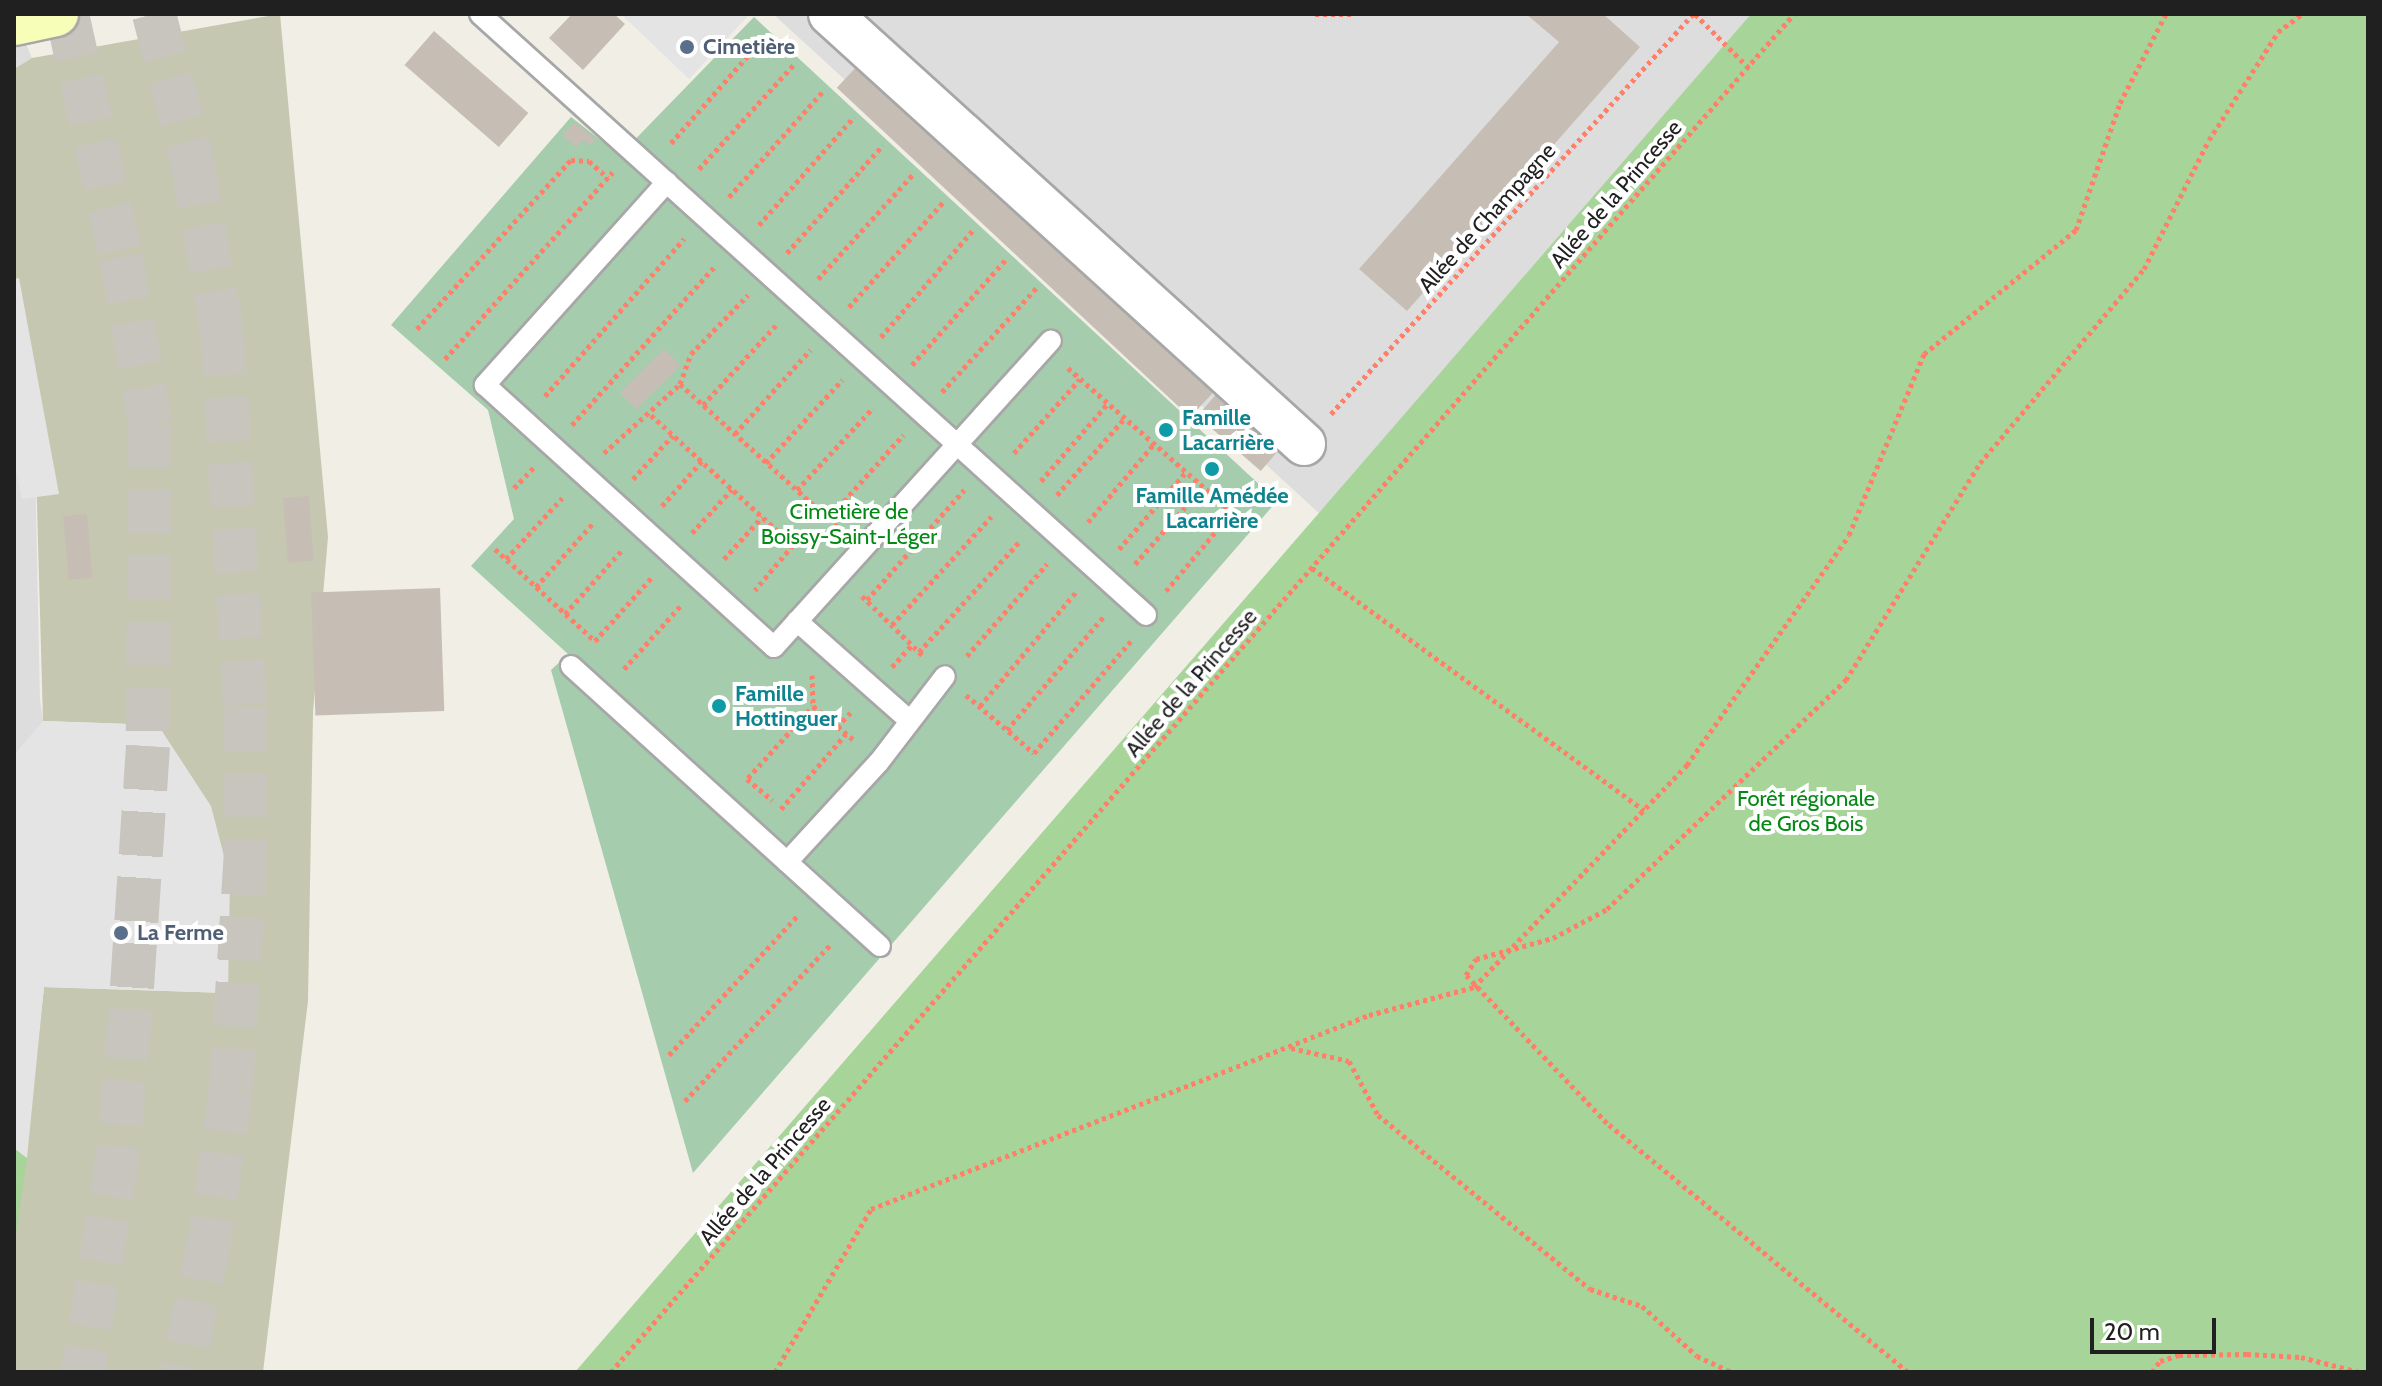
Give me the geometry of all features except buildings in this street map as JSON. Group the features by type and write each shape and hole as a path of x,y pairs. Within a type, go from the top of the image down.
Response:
{"street":[{"path":"830,14 1304,444"}],"lane":[{"path":"480,14 1146,615"},
{"path":"673,187 485,385 774,647 1048,344"},
{"path":"797,621 909,720"},
{"path":"571,666 880,946"},
{"path":"787,862 879,762 909,720 946,677"}],"path":[{"path":"1315,14 1355,14"},
{"path":"1694,14 1749,68"},
{"name":"Allée de Champagne","path":"1304,444 1694,14"},
{"name":"Allée de la Princesse","path":"611,1372 1794,14"},
{"path":"775,1372 871,1209 1369,1015 1474,987 1687,765 1849,535 1924,354 2076,230 2120,103 2166,14"},
{"path":"1908,1372 1607,1123 1474,987 1466,975 1476,959 1553,938 1607,909 1846,680 1980,463 2144,269 2209,140 2278,32 2302,14"},
{"path":"650,167 765,36"},
{"path":"673,187 795,63"},
{"path":"523,420 824,90"},
{"path":"514,488 854,117"},
{"path":"506,559 635,420 651,415 680,384 691,354 769,273 883,145"},
{"path":"445,359 632,150"},
{"path":"417,329 571,160 589,161 608,178"},
{"path":"1048,344 1080,379 1248,526"},
{"path":"867,600 1080,379"},
{"path":"680,384 849,538"},
{"path":"919,652 1108,403"},
{"path":"651,415 793,545 735,612"},
{"path":"892,625 1028,508 1125,418"},
{"path":"946,677 1154,444"},
{"path":"980,706 1186,472"},
{"path":"1007,730 1203,487"},
{"path":"840,573 919,652 1034,753 1144,625 1146,615 1232,512"},
{"path":"495,549 605,650"},
{"path":"1312,568 1644,810"},
{"path":"614,659 632,676"},
{"path":"748,778 813,706 879,762"},
{"path":"781,809 846,734"},
{"path":"669,1055 820,891"},
{"path":"685,1101 853,921"},
{"path":"1291,1048 1349,1061 1378,1115 1578,1280 1590,1289 1642,1306 1697,1356 1731,1372"},
{"path":"2152,1372 2160,1361 2179,1355 2247,1354 2301,1357 2359,1372"}],"shaded area":[{"path":"280,14 328,537 313,712 308,1001 263,1372 14,1372 14,1249 44,987 228,993 158,725 43,721 33,362 14,298 14,69 32,58"},
{"name":"Cimetière","path":"621,14 746,14 748,16 689,79"},
{"path":"773,14 1751,14 1320,514"},
{"path":"14,16 32,58 14,69"},
{"path":"19,278 59,494 22,499 14,461 14,279"},
{"path":"14,298 33,362 40,700 60,827 14,1249"},
{"name":"La Ferme","path":"43,721 158,725 211,806 230,879 228,993 44,987 27,1158 14,1148 14,755"}],"green space":[{"name":"Forêt régionale de Gros Bois","path":"1751,14 2368,14 2368,1372 575,1372"},
{"name":"Cimetière de Boissy-Saint-Léger","path":"754,17 1277,501 693,1173 551,670 568,654 471,566 514,519 488,410 391,325 571,117 620,155"},
{"path":"14,1148 27,1158 14,1249"}],"tunnel":[{"path":"67,14 121,257 150,423 148,746 130,1015 118,1153 83,1372"},
{"path":"154,14 192,161 222,331 245,707 246,851 231,1088 210,1237 182,1372"}],"place":[{"name":"Cimetière","path":"687,47"},
{"name":"Famille Lacarrière","path":"1166,430"},
{"name":"Famille Amédée Lacarrière","path":"1212,469"},
{"name":"Famille Hottinguer","path":"719,706"},
{"name":"La Ferme","path":"121,933"}]}
